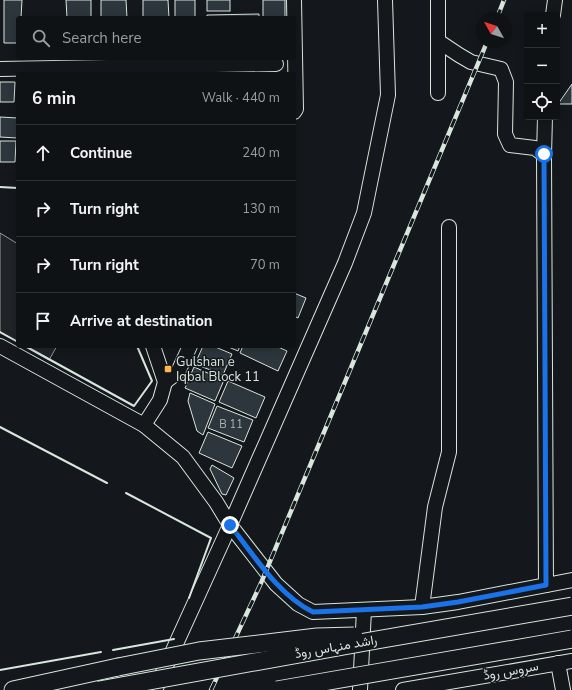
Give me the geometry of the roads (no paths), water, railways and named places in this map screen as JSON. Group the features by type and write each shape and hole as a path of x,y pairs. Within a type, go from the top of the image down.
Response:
{"main road":[{"name":"راشد منہاس روڈ","path":"99,690 413,633 572,606"},
{"path":"13,690 118,667 207,650 317,637 413,633"},
{"path":"277,690 572,639"},
{"path":"344,690 391,670"}],"street":[{"path":"294,0 294,16"},
{"path":"155,690 230,525 345,262 364,213 388,95 385,0"},
{"path":"438,0 438,93"},
{"path":"553,12 555,0"},
{"path":"438,41 472,62 501,69 506,82 505,134 510,145 535,148 544,154"},
{"path":"295,60 295,72"},
{"path":"0,69 37,71 276,64"},
{"path":"545,120 546,585"},
{"path":"422,607 435,507 449,452 449,227"},
{"path":"0,346 144,424 183,458 216,502 230,525 276,584 305,609 313,612 324,613 422,607 458,602 572,580"},
{"path":"144,424 160,400 165,382 154,348"},
{"path":"165,382 178,372 189,348"},
{"path":"360,690 364,610"},
{"name":"سروس روڈ","path":"403,690 475,684 558,663 572,661"},
{"path":"558,663 563,690"}],"railway":[{"path":"499,12 504,0"},
{"path":"211,690 261,583 484,48"}],"place":[{"name":"Gulshan e Iqbal Block 11","path":"168,369"}]}
